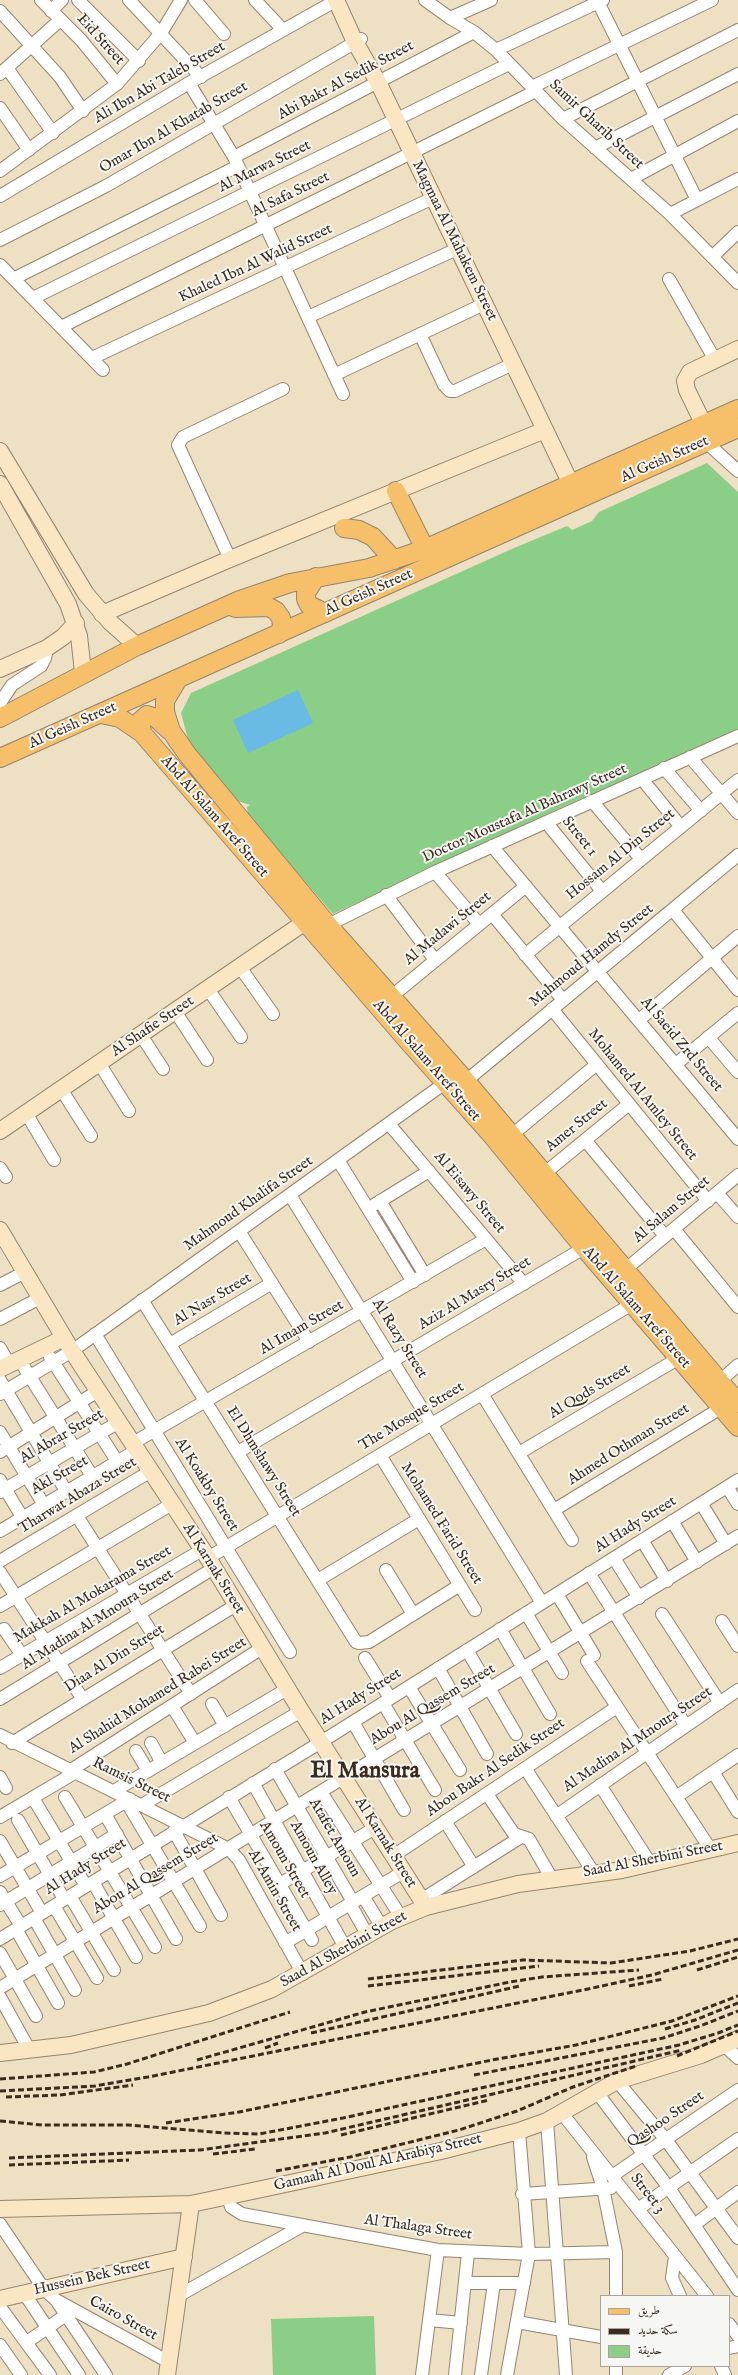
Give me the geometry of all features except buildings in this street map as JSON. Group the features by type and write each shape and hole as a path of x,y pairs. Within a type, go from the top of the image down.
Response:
{"main road":[{"name":"Al Geish Street","path":"0,758 325,613 705,433 738,409"},
{"name":"Al Geish Street","path":"0,718 84,672 216,610 265,591 316,577 342,573 394,560 424,549 571,484 705,433 738,428"},
{"path":"396,491 424,549"},
{"path":"344,528 359,530 373,538 394,560"},
{"path":"316,577 306,593 306,599 309,605 325,613"},
{"path":"216,610 269,607 276,611 281,618 282,626 279,634"},
{"name":"Abd Al Salam Aref Street","path":"178,679 166,700 165,712 171,731 196,766 328,926 466,1080 720,1381 738,1427"},
{"name":"Abd Al Salam Aref Street","path":"101,714 120,718 142,734 489,1132 584,1248 678,1358 730,1405"},
{"path":"142,734 140,721 147,715 156,718 171,731"},
{"path":"0,746 16,749 24,748"}],"street":[{"name":"Eid Street","path":"41,0 85,45 117,84"},
{"path":"51,11 62,0"},
{"path":"78,0 139,61"},
{"path":"129,0 201,76"},
{"path":"0,171 83,111 117,84 139,61 161,33 181,0"},
{"path":"195,0 224,34"},
{"path":"255,0 283,30"},
{"name":"Ali Ibn Abi Taleb Street","path":"0,196 201,76 337,0"},
{"name":"Magmaa Al Mahakem Street","path":"337,0 358,40 571,484"},
{"name":"Samir Gharib Street","path":"425,0 450,18 474,32 496,50 563,119 670,214 738,283"},
{"path":"450,18 491,0"},
{"name":"Al Safa Street","path":"61,327 412,153 619,45 712,0"},
{"path":"496,50 595,2 638,81 698,200"},
{"path":"0,11 60,76 83,111"},
{"path":"53,133 4,71 60,20"},
{"path":"563,119 738,30"},
{"name":"Abi Bakr Al Sedik Street","path":"15,278 236,162 378,82 474,32"},
{"name":"Omar Ibn Al Khatab Street","path":"0,240 106,186 213,126 358,40"},
{"name":"Al Marwa Street","path":"33,298 509,64"},
{"path":"595,148 738,74"},
{"path":"189,83 213,126 236,162 343,394"},
{"path":"0,108 29,150"},
{"path":"631,179 738,121"},
{"path":"670,214 738,179"},
{"name":"Khaled Ibn Al Walid Street","path":"92,358 433,198"},
{"path":"712,256 735,236"},
{"path":"308,317 457,248"},
{"path":"0,265 15,278 103,370"},
{"path":"669,279 715,360"},
{"path":"334,375 484,304"},
{"path":"420,334 444,385 450,391 455,391 513,364"},
{"name":"Al Geish Street","path":"705,433 687,390 686,380 690,372 738,350"},
{"path":"230,559 178,445 183,437 283,389"},
{"path":"102,614 230,559 545,430"},
{"path":"705,433 738,471"},
{"path":"0,451 86,594 102,614 137,646"},
{"path":"0,484 68,604 76,623 84,672"},
{"path":"14,509 30,499"},
{"path":"0,669 47,648 63,637 76,623"},
{"path":"0,703 12,685 41,666 46,658 47,648"},
{"name":"Doctor Moustafa Al Bahrawy Street","path":"328,926 386,895 435,872 738,736"},
{"path":"690,757 738,813"},
{"path":"664,768 701,811"},
{"path":"642,779 681,827"},
{"name":"Hossam Al Din Street","path":"526,955 738,780"},
{"path":"592,801 641,860"},
{"name":"Street 1","path":"546,822 602,891"},
{"name":"Al Saeid Zrd Street","path":"492,846 738,1139"},
{"name":"Mahmoud Hamdy Street","path":"466,1080 738,855"},
{"path":"435,872 479,924"},
{"name":"Al Madawi Street","path":"392,996 526,886"},
{"path":"386,895 435,960"},
{"path":"673,910 738,990"},
{"path":"492,914 563,1000"},
{"name":"Al Shafie Street","path":"0,1130 305,922"},
{"path":"639,1020 738,936"},
{"path":"240,967 273,1014"},
{"path":"208,989 241,1037"},
{"name":"Mohamed Al Amley Street","path":"552,1009 708,1201"},
{"path":"175,1012 207,1060"},
{"path":"676,1064 738,1013"},
{"path":"141,1035 163,1069"},
{"path":"708,1037 738,1072"},
{"path":"99,1063 129,1111"},
{"path":"512,1135 597,1064"},
{"name":"Mahmoud Khalifa Street","path":"2,1388 30,1376 53,1362 68,1344 95,1334 445,1083"},
{"path":"61,1089 90,1136"},
{"name":"Amer Street","path":"545,1173 629,1104"},
{"path":"26,1113 54,1160"},
{"name":"Al Eisawy Street","path":"389,1124 524,1284"},
{"path":"585,1140 738,1307"},
{"path":"338,1160 413,1282"},
{"path":"368,1209 429,1171"},
{"name":"Al Salam Street","path":"626,1269 738,1175"},
{"path":"717,1193 738,1217"},
{"name":"Al Razy Street","path":"290,1195 394,1361 542,1603"},
{"path":"380,1201 425,1275"},
{"name":"Al Karnak Street","path":"0,1230 5,1249 25,1272 68,1344 208,1558 320,1742 424,1904"},
{"path":"239,1231 309,1342"},
{"name":"Al Imam Street","path":"135,1446 155,1431 206,1400 486,1239"},
{"name":"Aziz Al Masry Street","path":"238,1452 584,1248"},
{"path":"0,1285 25,1272"},
{"name":"Al Nasr Street","path":"170,1344 272,1284"},
{"path":"0,1319 40,1298"},
{"name":"El Dhmshawy Street","path":"142,1300 206,1400 356,1642 369,1642 413,1614"},
{"name":"The Mosque Street","path":"208,1558 277,1515 632,1304"},
{"name":"Al Koakby Street","path":"95,1334 290,1652"},
{"path":"10,1364 44,1347 68,1344"},
{"path":"44,1347 117,1462"},
{"path":"0,1348 10,1364 30,1376 92,1476"},
{"name":"Al Qods Street","path":"519,1453 678,1358"},
{"path":"720,1381 738,1365"},
{"path":"2,1388 31,1432 66,1491"},
{"path":"4,1449 98,1390"},
{"path":"482,1394 572,1540"},
{"name":"Ahmed Othman Street","path":"554,1510 730,1405"},
{"name":"Al Abrar Street","path":"2,1487 27,1476 119,1422"},
{"path":"0,1432 4,1449 27,1476 44,1505"},
{"name":"Akl Street","path":"0,1531 117,1462 135,1446"},
{"name":"Mohamed Farid Street","path":"380,1455 475,1610"},
{"name":"Tharwat Abaza Street","path":"0,1561 151,1471"},
{"name":"Al Hady Street","path":"0,1939 184,1824 353,1722 738,1480"},
{"path":"2,1487 22,1517"},
{"path":"727,1487 738,1504"},
{"path":"701,1503 726,1544"},
{"path":"0,1606 172,1504"},
{"path":"76,1516 98,1548 190,1694"},
{"path":"318,1580 419,1519"},
{"path":"672,1521 697,1562"},
{"name":"Abou Al Qassem Street","path":"0,1988 524,1669 738,1536"},
{"path":"642,1540 667,1581"},
{"name":"Makkah Al Mokarama Street","path":"0,1668 126,1594 208,1558"},
{"name":"Al Madina Al Mnoura Street","path":"0,1699 139,1614 208,1558"},
{"path":"614,1558 638,1598"},
{"path":"386,1570 413,1614 460,1585"},
{"path":"0,1572 82,1698"},
{"path":"589,1573 686,1726"},
{"path":"557,1594 581,1634 590,1658 617,1707 711,1850"},
{"name":"Diaa Al Din Street","path":"12,1743 82,1698 236,1605"},
{"path":"526,1613 562,1673"},
{"path":"662,1614 720,1703"},
{"path":"722,1621 737,1641"},
{"path":"4,1628 22,1655"},
{"path":"500,1629 550,1714"},
{"name":"Al Shahid Mohamed Rabei Street","path":"0,1817 33,1798 262,1648"},
{"path":"467,1650 516,1734"},
{"path":"365,1658 405,1741 435,1790"},
{"path":"438,1668 487,1754"},
{"path":"408,1687 460,1770"},
{"path":"114,1791 287,1689"},
{"name":"Al Madina Al Mnoura Street","path":"556,1816 738,1690"},
{"path":"212,1704 225,1726"},
{"path":"172,1706 195,1743"},
{"name":"Abou Bakr Al Sedik Street","path":"393,1856 617,1707"},
{"path":"142,1805 301,1711"},
{"path":"353,1722 404,1810"},
{"name":"Ramsis Street","path":"0,1735 12,1743 74,1771 114,1791 128,1800 184,1824"},
{"path":"151,1743 162,1763"},
{"path":"136,1751 148,1771"},
{"path":"676,1797 738,1755"},
{"path":"525,1768 594,1873"},
{"name":"Atafet Amoun","path":"275,1769 355,1901"},
{"path":"713,1772 738,1812"},
{"name":"Amoun Alley","path":"253,1783 346,1949"},
{"path":"600,1785 650,1864"},
{"path":"321,1792 401,1917"},
{"path":"487,1794 514,1834 529,1839 552,1879"},
{"name":"Amoun Street","path":"229,1797 309,1935"},
{"path":"33,1798 72,1862 90,1884 114,1919 136,1957"},
{"path":"65,1798 155,1947"},
{"path":"0,1876 128,1800 152,1845 200,1926"},
{"path":"105,1814 176,1939"},
{"path":"18,1820 63,1900 76,1942 97,1978"},
{"path":"445,1822 474,1867"},
{"name":"Al Amin Street","path":"184,1824 229,1848 239,1860 303,1974"},
{"path":"280,1884 375,1828"},
{"path":"174,1831 222,1914"},
{"path":"58,2003 2,1899 28,1888 116,1834"},
{"path":"424,1904 474,1867 521,1837"},
{"path":"0,1841 28,1888 55,1955 75,1990"},
{"name":"Saad Al Sherbini Street","path":"0,2053 30,2051 71,2045 208,2013 272,1989 303,1974 424,1904 552,1879 650,1864 738,1843"},
{"path":"285,1942 309,1935 328,1917 403,1872"},
{"path":"63,1900 92,1932 114,1970"},
{"path":"355,1901 382,1928"},
{"path":"355,1901 368,1936"},
{"path":"0,1953 36,2016"},
{"path":"0,1997 30,2051"},
{"path":"732,2042 738,2058"},
{"name":"Gamaah Al Doul Al Arabiya Street","path":"0,2209 190,2204 440,2151 519,2131 547,2121 596,2091 617,2081 702,2055 732,2042"},
{"path":"617,2081 666,2140 738,2238"},
{"name":"Qashoo Street","path":"612,2176 738,2090"},
{"path":"596,2091 669,2188 738,2290"},
{"name":"Street 3","path":"561,2112 706,2295"},
{"path":"547,2121 566,2375"},
{"path":"507,2375 529,2254 522,2194 519,2131"},
{"path":"638,2209 738,2139"},
{"path":"590,2148 603,2188 616,2252 616,2295"},
{"path":"522,2194 621,2188"},
{"path":"694,2225 738,2192"},
{"name":"Al Thalaga Street","path":"228,2196 231,2207 242,2214 438,2250 468,2253 529,2254 616,2252"},
{"path":"166,2370 184,2257 190,2204"},
{"name":"Cairo Street","path":"0,2224 44,2289 56,2300 166,2370"},
{"path":"178,2296 302,2226"},
{"path":"422,2375 438,2250"},
{"path":"455,2375 468,2253"},
{"path":"675,2256 672,2278 680,2295"},
{"name":"Hussein Bek Street","path":"0,2299 184,2257"},
{"path":"465,2283 524,2283"},
{"path":"481,2375 494,2283"},
{"path":"24,2293 79,2375"},
{"path":"56,2300 106,2375"},
{"path":"0,2307 50,2375"},
{"path":"27,2342 66,2315"},
{"path":"429,2320 461,2324"},
{"path":"517,2322 562,2332 600,2337"},
{"path":"730,2325 738,2336"},
{"path":"0,2345 21,2375"},
{"path":"669,2375 683,2367"}],"green space":[{"path":"707,463 738,492 738,729 584,801 582,798 562,807 333,914 248,815 247,807 250,805 235,800 189,743 181,713 191,693 514,548 567,526 572,530 592,521 599,512"},
{"path":"374,2316 376,2375 273,2375 271,2319"}],"water":[{"path":"298,690 313,723 248,753 233,720"}],"railway":[{"path":"368,1979 523,1960 611,1963 690,1951 738,1939"},
{"path":"0,2091 95,2086 148,2077 588,1989 652,1975 738,1950"},
{"path":"697,1970 738,1957"},
{"path":"368,1986 539,1966"},
{"path":"197,2060 365,2012 510,1982 542,1977 639,1970"},
{"path":"629,1986 663,1979"},
{"path":"311,2033 520,1986"},
{"path":"166,2123 239,2112 492,2060 576,2045 672,2021 738,1996"},
{"path":"665,2029 695,2020 738,2003"},
{"path":"474,2075 663,2038 700,2026 738,2011"},
{"path":"0,2079 94,2072 127,2064 290,2012"},
{"path":"0,2121 42,2125 128,2125 224,2133 259,2134 343,2118 679,2045 738,2025"},
{"path":"677,2056 738,2031"},
{"path":"265,2048 278,2043"},
{"path":"9,2158 200,2150 325,2133 682,2050"},
{"path":"276,2171 350,2157 459,2130 517,2111 573,2087 636,2066"},
{"path":"6,2097 60,2095 133,2085"},
{"path":"341,2135 489,2100"},
{"path":"213,2154 255,2149"},
{"path":"9,2165 129,2160"}],"district":[{"name":"El Mansura","path":"365,1772"}]}
